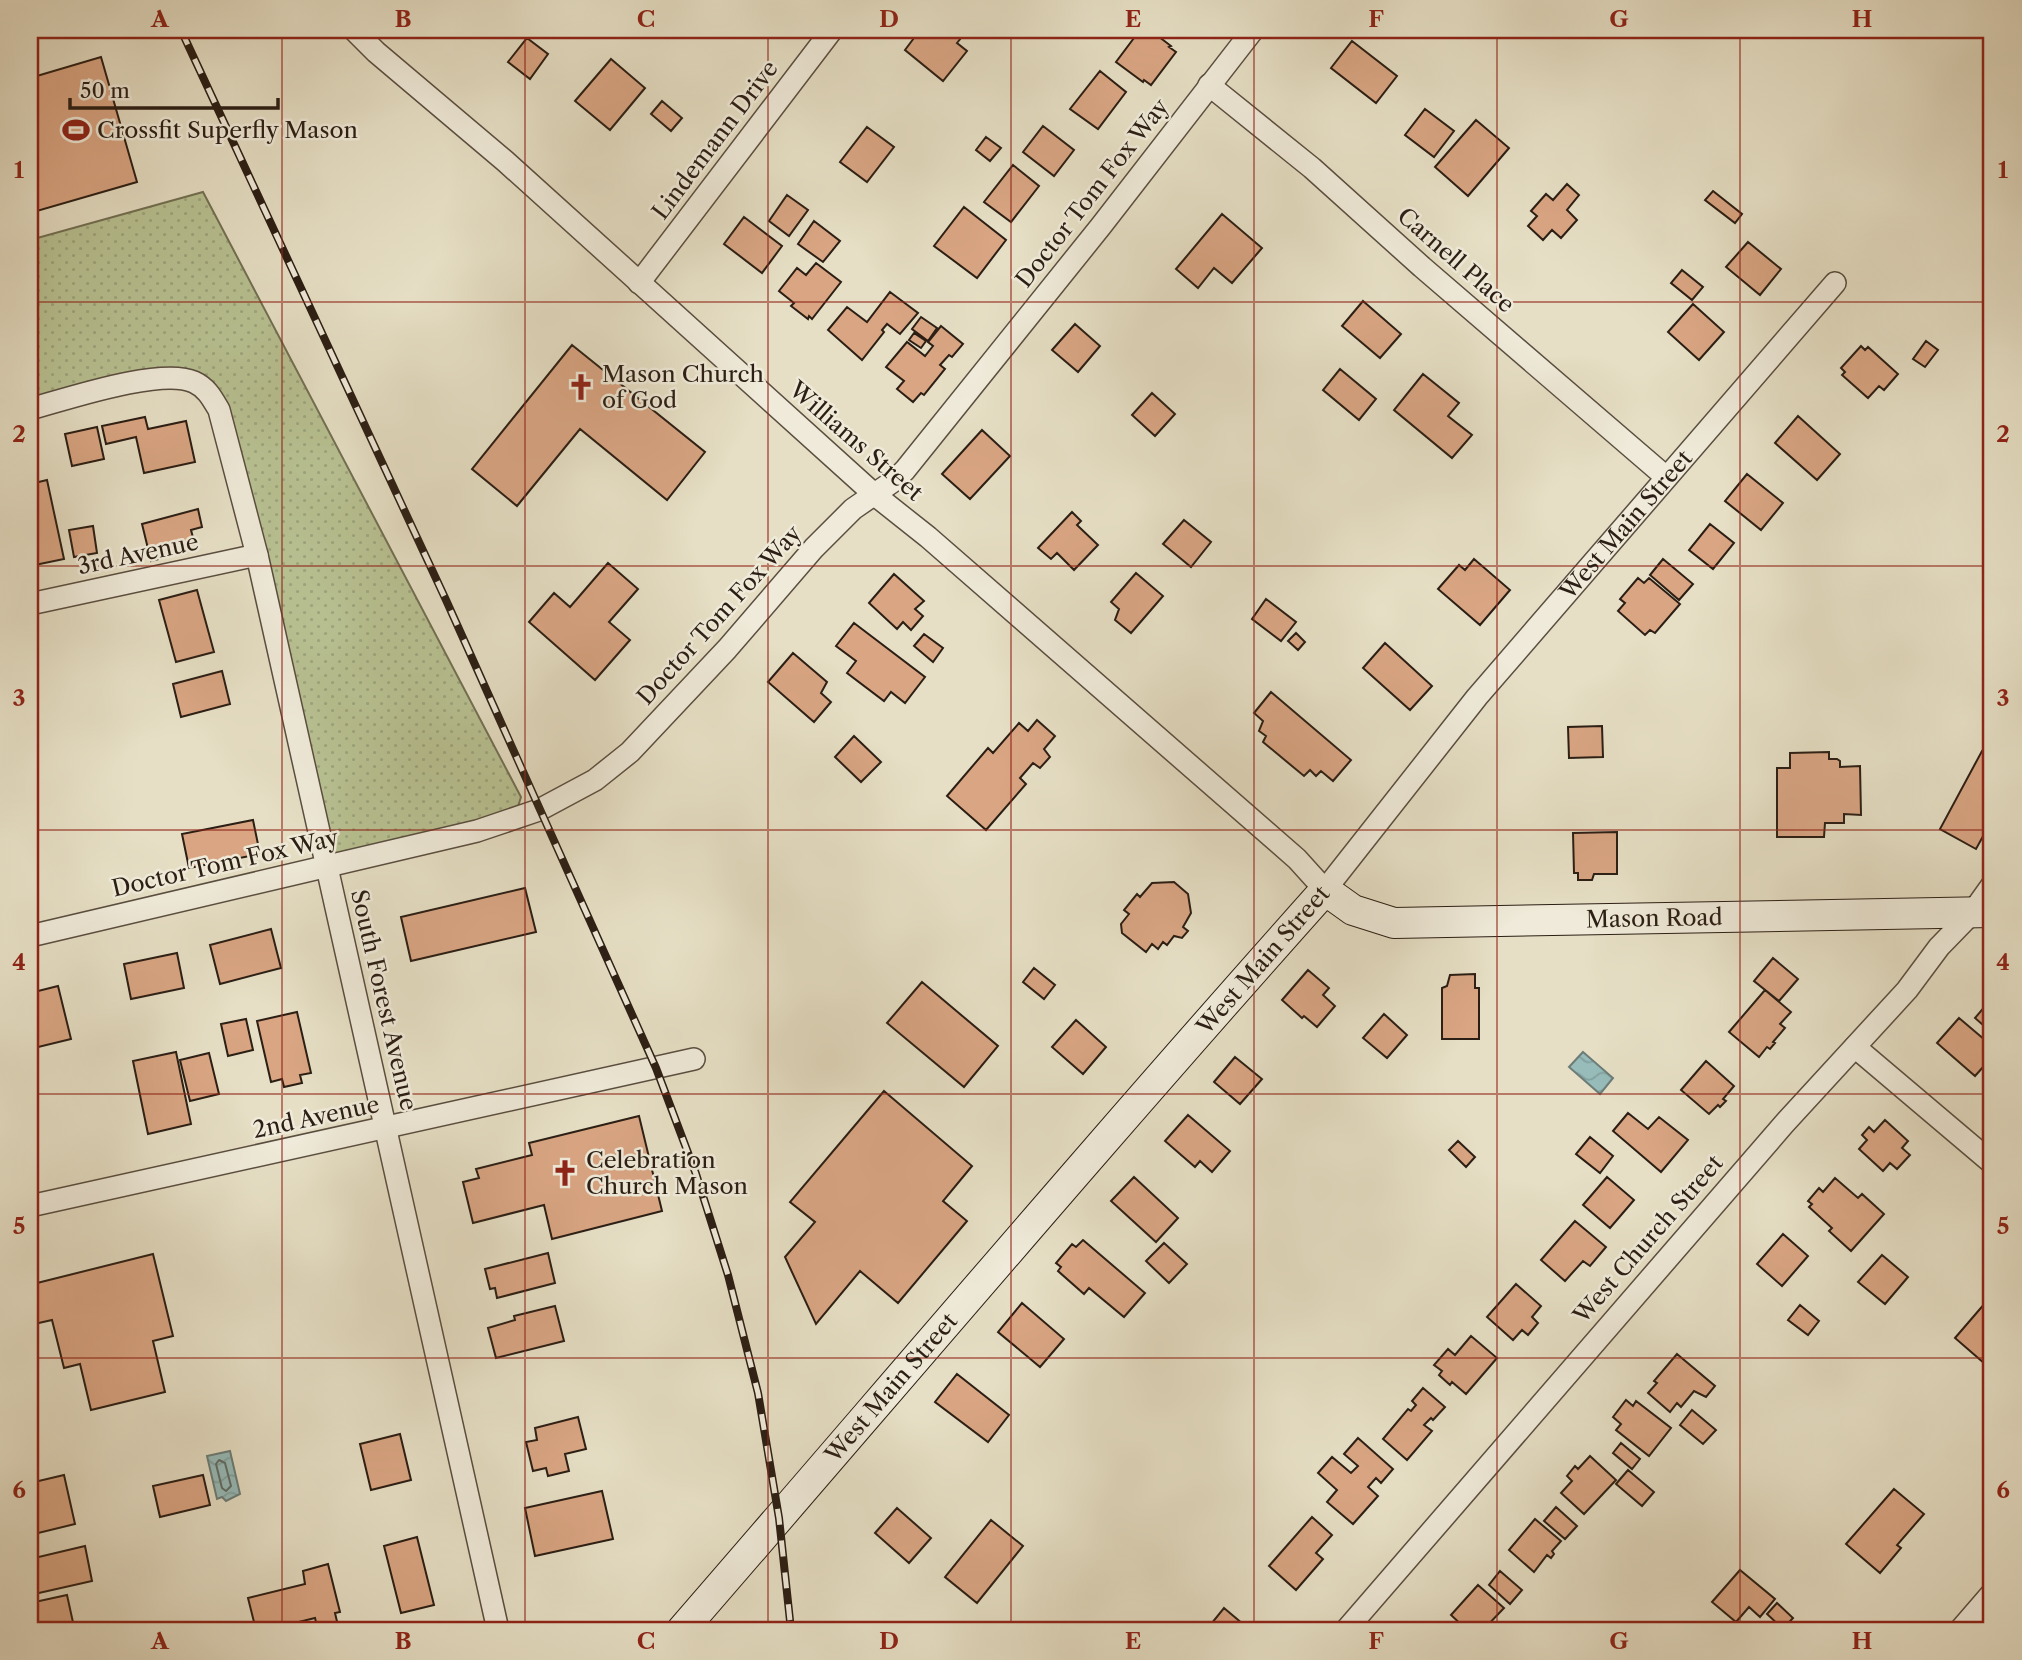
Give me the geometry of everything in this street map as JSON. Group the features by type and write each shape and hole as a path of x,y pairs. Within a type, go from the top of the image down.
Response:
{"main road":[{"name":"Mason Road","path":"1325,890 1353,910 1394,923 1982,913"},
{"name":"West Main Street","path":"682,1630 1008,1254 1061,1189 1325,890"}],"street":[{"name":"Williams Street","path":"354,30 376,52 505,161 875,495 928,537 1279,844 1325,890"},
{"name":"Lindemann Drive","path":"639,283 832,30"},
{"name":"Doctor Tom Fox Way","path":"30,936 477,831 539,810 596,780 630,752 719,658 814,548 853,509 895,481 905,470 1101,226 1253,30"},
{"name":"Carnell Place","path":"1209,85 1312,167 1422,267 1666,477"},
{"name":"West Main Street","path":"1325,890 1477,696 1835,283"},
{"name":"South Forest Avenue","path":"30,409 143,380 174,377 203,387 219,410 257,555 498,1630"},
{"name":"3rd Avenue","path":"30,604 257,555"},
{"name":"West Church Street","path":"1346,1630 1784,1124 1908,990 1939,947 1982,913 1992,885"},
{"path":"1855,1047 1992,1163"},
{"name":"2nd Avenue","path":"30,1206 694,1059"},
{"path":"1960,1630 1992,1593"}],"green space":[{"path":"203,192 521,797 514,819 327,866 219,410 192,381 30,409 30,240"}],"water":[{"path":"1583,1052 1613,1078 1600,1094 1569,1067"},
{"path":"230,1451 240,1494 226,1501 222,1497 217,1499 207,1456"}],"building":[{"path":"920,30 950,30 961,38 957,43 967,51 943,81 905,50"},
{"path":"1140,30 1150,30 1176,52 1151,85 1116,62"},
{"path":"527,38 548,54 530,79 508,62"},
{"path":"1352,41 1397,76 1376,103 1331,68"},
{"name":"Crossfit Superfly Mason","path":"101,57 137,182 30,213 30,78"},
{"path":"611,59 645,88 610,130 575,101"},
{"path":"1100,71 1126,92 1098,129 1070,109"},
{"path":"662,101 682,118 671,131 651,114"},
{"path":"1425,109 1454,131 1434,157 1405,135"},
{"path":"1476,120 1509,148 1468,196 1435,167"},
{"path":"1043,126 1074,150 1054,176 1023,152"},
{"path":"867,127 894,147 867,182 840,162"},
{"path":"986,137 1001,148 990,161 976,150"},
{"path":"1013,165 1039,186 1011,222 984,202"},
{"path":"1567,184 1579,195 1567,210 1577,220 1561,238 1552,230 1543,240 1528,226 1537,216 1531,211 1546,194 1553,200"},
{"path":"1713,191 1742,214 1735,223 1705,200"},
{"path":"787,195 808,210 789,236 769,221"},
{"path":"964,207 1006,240 977,278 934,246"},
{"path":"1222,214 1262,248 1232,283 1214,268 1198,288 1176,269"},
{"path":"744,217 782,246 762,273 724,244"},
{"path":"814,221 840,241 823,262 798,244"},
{"path":"1748,242 1781,269 1760,295 1726,267"},
{"path":"816,263 841,282 812,319 809,316 808,319 791,306 794,303 779,291 797,268 806,275"},
{"path":"1682,270 1703,287 1692,300 1671,283"},
{"path":"890,292 918,313 900,334 887,324 862,360 828,330 847,307 867,322"},
{"path":"1363,301 1401,334 1380,358 1342,326"},
{"path":"1693,304 1724,332 1699,360 1668,332"},
{"path":"921,317 937,328 928,341 912,329"},
{"path":"1075,324 1100,346 1078,372 1052,350"},
{"path":"941,326 963,344 952,357 949,355 940,365 945,369 924,395 921,393 913,402 897,389 904,381 886,367 907,342 925,356 933,346 928,342"},
{"path":"914,333 926,341 921,348 909,340"},
{"path":"1926,341 1938,350 1925,367 1913,359"},
{"name":"Mason Church of God","path":"572,345 705,452 667,500 580,429 517,506 472,469"},
{"path":"1861,346 1865,350 1868,347 1898,374 1884,390 1879,386 1868,398 1842,375 1845,372 1841,368"},
{"path":"1340,369 1376,399 1359,420 1323,390"},
{"path":"1423,374 1459,403 1448,416 1472,435 1452,458 1394,410"},
{"path":"1152,393 1175,414 1155,436 1132,415"},
{"path":"1798,416 1840,454 1817,480 1775,443"},
{"path":"145,417 148,429 186,421 195,462 144,473 136,437 106,444 102,426"},
{"path":"97,427 104,459 72,466 65,434"},
{"path":"982,430 1010,456 970,499 942,474"},
{"path":"1747,474 1783,503 1761,530 1725,501"},
{"path":"47,480 64,559 30,566 30,484"},
{"path":"198,509 202,527 191,530 196,549 151,561 142,524"},
{"path":"1072,512 1081,521 1077,525 1098,545 1074,570 1057,553 1051,559 1038,548"},
{"path":"1184,520 1211,542 1191,567 1163,544"},
{"path":"1710,524 1734,543 1713,569 1689,550"},
{"path":"93,526 97,553 74,557 69,530"},
{"path":"1474,559 1510,590 1480,625 1438,589 1459,565 1465,570"},
{"path":"1663,559 1693,584 1679,600 1650,575"},
{"path":"608,563 638,589 609,622 630,640 595,680 529,622 554,593 570,607"},
{"path":"1136,573 1163,596 1131,633 1115,620 1119,609 1111,602"},
{"path":"894,574 924,601 915,609 923,616 911,630 903,622 897,629 869,603"},
{"path":"1638,578 1644,583 1649,578 1680,604 1655,633 1650,630 1645,635 1618,611 1625,603 1620,599"},
{"path":"197,590 214,652 176,662 159,600"},
{"path":"1266,599 1296,622 1281,641 1252,619"},
{"path":"854,623 925,677 905,703 891,692 884,701 847,673 856,661 836,646"},
{"path":"1296,633 1305,642 1298,650 1288,641"},
{"path":"924,634 943,648 933,662 914,646"},
{"path":"1385,643 1432,686 1410,710 1363,668"},
{"path":"793,653 827,682 821,693 831,702 814,722 768,682"},
{"path":"222,671 230,704 181,717 173,684"},
{"path":"1271,692 1351,760 1333,781 1321,771 1316,776 1310,770 1304,776 1263,742 1266,736 1259,731 1263,721 1254,713"},
{"path":"1037,720 1055,736 1044,749 1050,757 1040,768 1033,763 1020,778 1026,784 986,830 947,796 988,748 993,753 1019,723 1028,731"},
{"path":"1602,726 1603,757 1569,758 1568,727"},
{"path":"854,736 881,762 861,782 835,757"},
{"path":"1982,751 1992,756 1992,820 1976,849 1940,829"},
{"path":"1829,752 1829,759 1840,761 1840,767 1860,766 1861,815 1844,814 1844,823 1825,823 1824,837 1777,837 1777,768 1790,768 1790,753"},
{"path":"253,820 260,854 189,868 182,834"},
{"path":"1617,832 1617,874 1594,874 1592,880 1578,880 1578,873 1574,873 1573,833"},
{"path":"1174,882 1188,894 1191,913 1183,927 1188,931 1182,938 1174,936 1167,945 1163,942 1158,949 1152,944 1146,952 1122,933 1121,924 1129,914 1124,910 1137,894 1140,897 1152,883"},
{"path":"525,888 536,932 411,961 401,917"},
{"path":"271,929 281,968 220,984 210,945"},
{"path":"177,953 184,988 131,999 124,964"},
{"path":"1773,958 1798,979 1779,1001 1754,981"},
{"path":"1034,968 1055,985 1044,999 1023,982"},
{"path":"1308,970 1329,988 1323,995 1335,1006 1317,1027 1282,1000"},
{"path":"1475,974 1475,988 1479,988 1479,1039 1442,1039 1442,988 1447,986 1450,975"},
{"path":"922,982 998,1046 964,1087 887,1023"},
{"path":"58,986 71,1039 30,1049 30,993"},
{"path":"1765,990 1791,1012 1780,1024 1785,1028 1773,1042 1775,1043 1770,1049 1767,1047 1759,1057 1729,1032"},
{"path":"1992,998 1992,1033 1975,1018"},
{"path":"297,1012 311,1073 300,1075 302,1083 284,1087 282,1079 271,1082 257,1021"},
{"path":"1384,1014 1407,1035 1387,1058 1363,1038"},
{"path":"1959,1018 1992,1046 1992,1057 1975,1076 1937,1043"},
{"path":"246,1019 253,1050 228,1056 221,1024"},
{"path":"1076,1020 1106,1047 1083,1074 1052,1047"},
{"path":"176,1052 191,1124 148,1134 133,1061"},
{"path":"209,1053 219,1094 190,1101 180,1060"},
{"path":"1235,1057 1262,1079 1240,1104 1214,1082"},
{"path":"1706,1061 1734,1086 1723,1099 1726,1101 1709,1114 1681,1090"},
{"path":"884,1091 972,1166 943,1201 967,1221 898,1303 860,1271 816,1324 785,1257 815,1222 790,1202"},
{"path":"1628,1113 1648,1129 1659,1117 1688,1140 1661,1172 1613,1131"},
{"path":"1188,1115 1230,1151 1212,1172 1200,1161 1195,1167 1165,1141"},
{"name":"Celebration Church Mason","path":"639,1116 662,1211 552,1239 544,1205 473,1223 463,1182 479,1178 476,1169 532,1155 529,1143"},
{"path":"1885,1120 1908,1141 1902,1148 1910,1155 1897,1169 1890,1163 1883,1171 1859,1149 1867,1140 1862,1135 1869,1127 1874,1132"},
{"path":"1590,1137 1613,1156 1600,1173 1576,1154"},
{"path":"1458,1141 1475,1157 1466,1167 1449,1150"},
{"path":"1134,1177 1178,1218 1156,1242 1111,1201"},
{"path":"1607,1177 1634,1200 1610,1228 1583,1205"},
{"path":"1835,1178 1858,1198 1862,1194 1884,1214 1851,1251 1829,1231 1832,1228 1809,1207 1812,1204 1808,1201 1819,1188 1823,1192"},
{"path":"1575,1221 1606,1247 1590,1266 1583,1261 1565,1281 1541,1260"},
{"path":"1783,1234 1808,1256 1782,1286 1757,1264"},
{"path":"1083,1240 1145,1293 1124,1317 1089,1288 1084,1294 1058,1271 1061,1267 1056,1263 1072,1244 1076,1247"},
{"path":"1164,1243 1187,1264 1169,1283 1146,1261"},
{"path":"548,1253 555,1283 497,1298 495,1288 490,1289 485,1269"},
{"path":"153,1254 173,1336 153,1341 165,1392 91,1410 80,1364 64,1368 52,1320 30,1325 30,1255 37,1283"},
{"path":"1882,1255 1908,1277 1885,1304 1858,1282"},
{"path":"1516,1284 1541,1306 1532,1317 1538,1323 1528,1335 1522,1330 1513,1340 1487,1317"},
{"path":"1992,1295 1992,1370 1955,1338"},
{"path":"1022,1303 1064,1339 1040,1367 998,1332"},
{"path":"1800,1305 1819,1321 1808,1335 1788,1320"},
{"path":"555,1306 564,1341 496,1358 488,1328 515,1320 514,1316"},
{"path":"1471,1336 1497,1358 1466,1394 1452,1382 1450,1385 1439,1375 1442,1371 1434,1365 1448,1349 1455,1355"},
{"path":"1677,1354 1715,1386 1706,1397 1694,1391 1681,1407 1677,1403 1670,1412 1648,1393 1657,1383 1654,1381"},
{"path":"957,1374 1009,1415 988,1442 935,1402"},
{"path":"1423,1388 1445,1407 1424,1425 1432,1431 1407,1460 1383,1439 1408,1409 1411,1411 1416,1405 1412,1401"},
{"path":"1626,1400 1633,1406 1636,1401 1671,1428 1649,1456 1616,1430 1621,1424 1613,1417"},
{"path":"1692,1410 1716,1430 1703,1444 1680,1425"},
{"path":"578,1417 586,1449 565,1454 569,1471 548,1476 546,1468 533,1471 526,1442 537,1440 535,1428"},
{"path":"400,1434 411,1480 371,1490 360,1444"},
{"path":"1358,1438 1393,1469 1381,1483 1376,1478 1368,1487 1378,1496 1353,1524 1327,1502 1337,1490 1318,1473 1332,1457 1351,1473 1358,1466 1344,1454"},
{"path":"1621,1443 1640,1459 1632,1469 1613,1453"},
{"path":"1590,1456 1616,1480 1584,1514 1561,1493 1572,1481 1567,1476 1575,1466 1578,1469"},
{"path":"1628,1470 1654,1492 1642,1506 1616,1484"},
{"path":"64,1475 75,1524 30,1535 30,1483"},
{"path":"203,1475 210,1505 160,1517 153,1486"},
{"path":"1894,1489 1924,1514 1897,1545 1901,1548 1880,1573 1846,1544"},
{"path":"602,1491 613,1539 535,1556 525,1508"},
{"path":"1556,1507 1577,1526 1565,1539 1544,1521"},
{"path":"897,1508 931,1538 909,1563 875,1533"},
{"path":"1312,1517 1332,1535 1316,1553 1323,1559 1296,1590 1269,1566"},
{"path":"1535,1519 1561,1541 1552,1551 1554,1554 1551,1558 1547,1555 1534,1572 1509,1550"},
{"path":"991,1520 1023,1546 977,1603 945,1577"},
{"path":"417,1537 434,1605 401,1613 384,1546"},
{"path":"85,1546 92,1581 30,1595 30,1559"},
{"path":"328,1564 340,1612 335,1613 339,1630 318,1630 315,1618 256,1630 248,1598 305,1584 303,1571"},
{"path":"1740,1570 1775,1599 1760,1617 1749,1607 1736,1622 1712,1602"},
{"path":"1500,1571 1522,1590 1510,1604 1489,1585"},
{"path":"1478,1585 1504,1608 1483,1630 1467,1630 1451,1615"},
{"path":"67,1595 74,1627 78,1630 30,1630 30,1603"},
{"path":"1777,1603 1793,1618 1783,1629 1767,1614"},
{"path":"1224,1608 1250,1630 1207,1629"}],"railway":[{"path":"181,30 446,600 656,1068 696,1174 728,1275 758,1393 779,1518 791,1630"}],"place":[{"name":"Crossfit Superfly Mason","path":"76,130"},
{"name":"Mason Church of God","path":"581,387"},
{"name":"Celebration Church Mason","path":"565,1173"}]}
